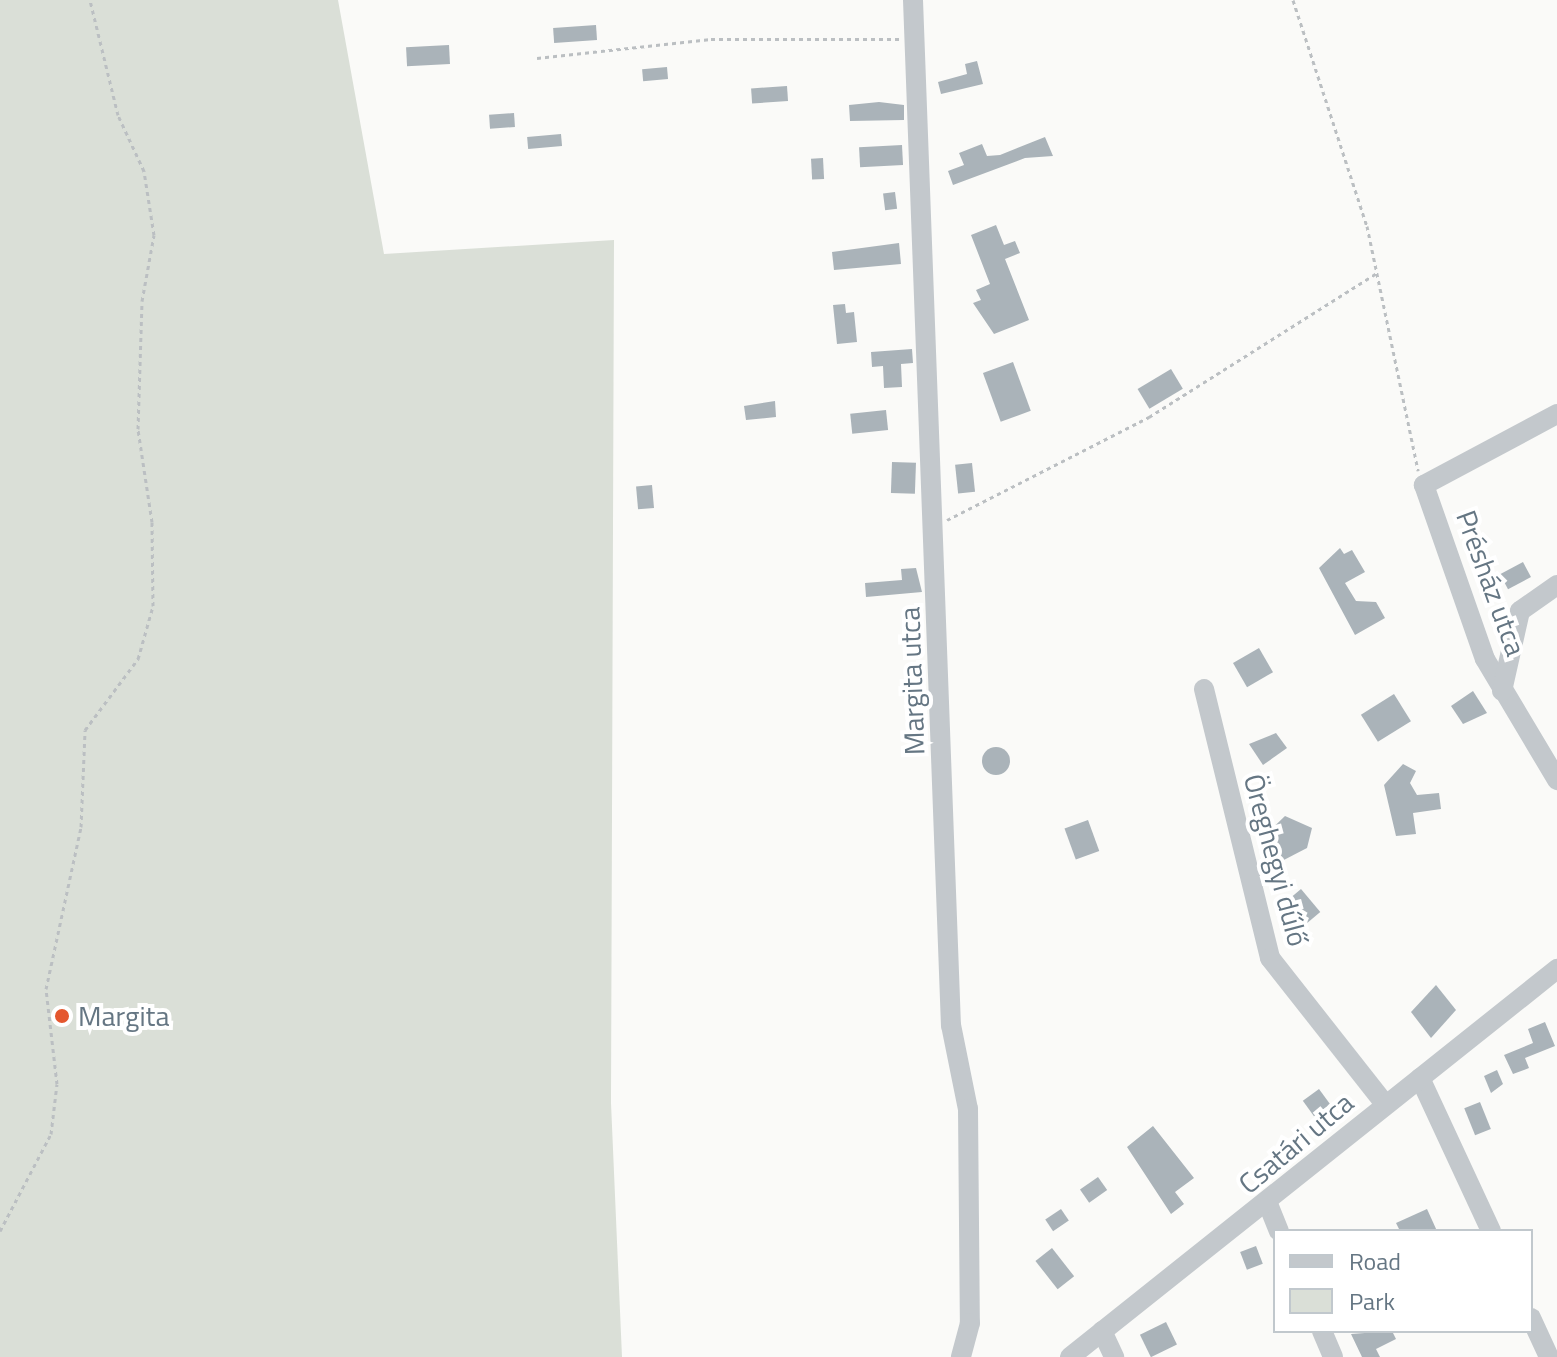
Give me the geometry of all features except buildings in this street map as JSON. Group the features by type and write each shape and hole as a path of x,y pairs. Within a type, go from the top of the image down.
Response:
{"street":[{"name":"Margita utca","path":"913,0 912,40 934,527 951,1025 968,1109 970,1323 961,1357"},
{"path":"1424,485 1557,414"},
{"name":"Présház utca","path":"1424,485 1454,581 1502,691 1557,780"},
{"path":"1502,691 1520,611 1557,585"},
{"name":"Öreghegyi dűlő","path":"1204,689 1267,951 1385,1104"},
{"name":"Csatári utca","path":"1070,1357 1268,1204 1385,1104 1557,969"},
{"path":"1420,1078 1490,1229"},
{"path":"1268,1204 1278,1229"},
{"path":"1533,1322 1549,1357"},
{"path":"1102,1331 1114,1357"},
{"path":"1323,1333 1333,1357"}],"path":[{"path":"0,1231 51,1134 57,1084 46,989 81,827 85,730 138,659 153,606 152,522 138,429 142,301 154,235 144,171 118,115 90,0"},
{"path":"1293,0 1377,273 1411,452 1424,485"},
{"path":"537,58 711,39 912,40"},
{"path":"934,527 1149,417 1377,273"}],"green space":[{"path":"0,0 338,0 384,254 614,240 611,1103 622,1357 0,1357"}],"place":[{"name":"Margita","path":"62,1016"}]}
